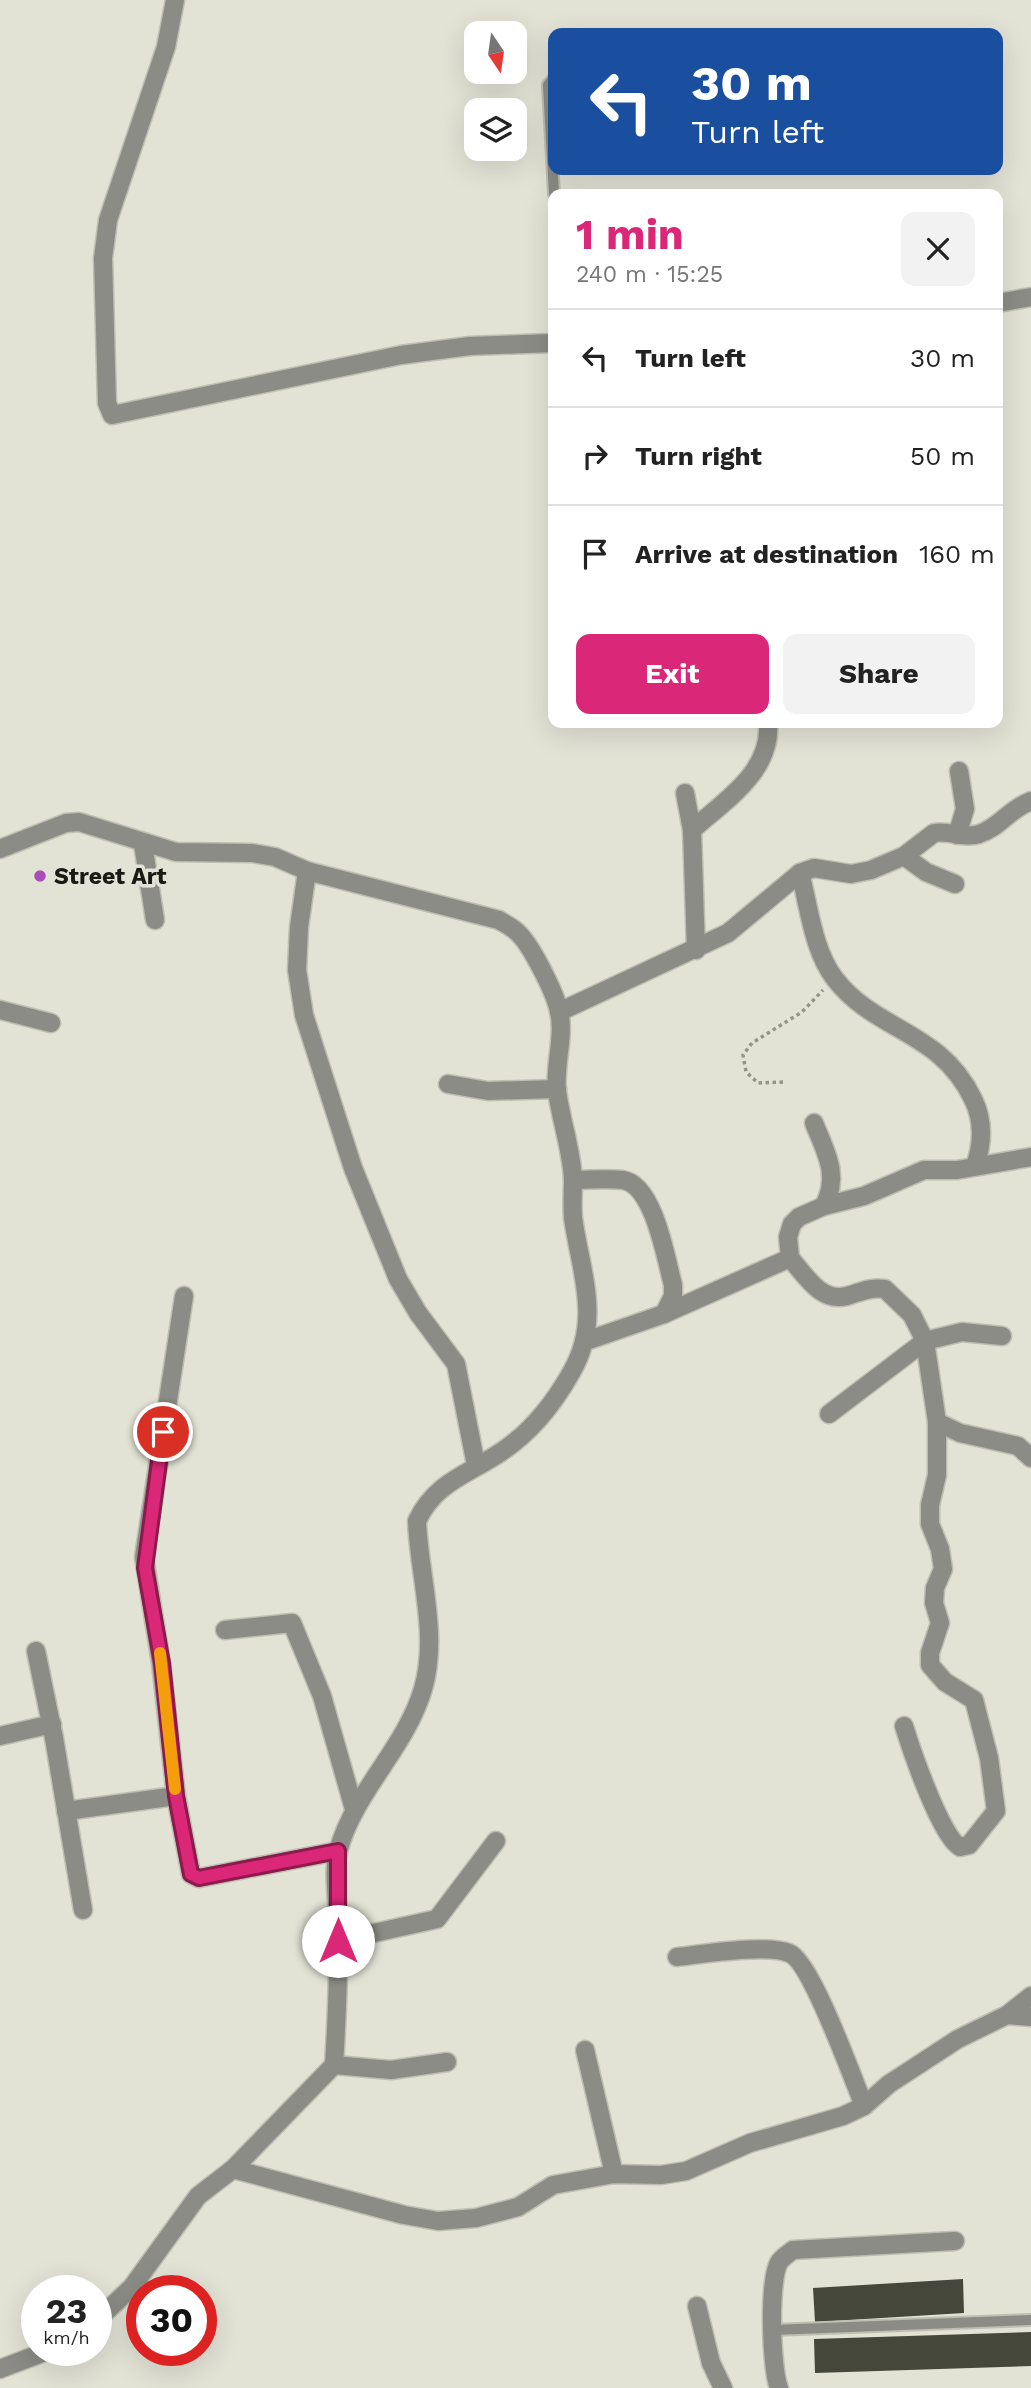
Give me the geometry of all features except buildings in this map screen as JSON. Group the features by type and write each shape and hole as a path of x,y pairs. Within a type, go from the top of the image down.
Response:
{"street":[{"path":"175,0 166,47 108,220 103,258 107,403 112,415 401,355 470,346 548,343"},
{"path":"1003,302 1031,297"},
{"path":"692,830 751,777 765,754 768,728"},
{"path":"957,835 965,809 959,771"},
{"path":"685,793 692,830 696,950"},
{"path":"559,1012 696,950 743,923 768,897 800,873 814,868 851,874 872,870 904,856 934,834 977,835 993,828 1015,807 1031,801"},
{"path":"0,849 66,822 79,822 143,844 176,852 252,853 275,858 307,871 499,920 517,931 526,942 559,1012 557,1088 573,1180 572,1211 588,1308 586,1341 572,1372 527,1432 500,1453 439,1489 424,1505 417,1521 430,1642 429,1664 422,1692 407,1725 354,1809 338,1851 334,2065 233,2169 185,2210 132,2287 112,2305"},
{"path":"143,844 155,920"},
{"path":"904,856 926,872 955,884"},
{"path":"307,871 299,927 297,970 304,1015 353,1168 398,1279 418,1313 456,1364 476,1465"},
{"path":"800,873 821,954 834,978 856,1001 929,1047 962,1076 978,1108 982,1128 980,1151 975,1166"},
{"path":"0,1010 51,1023"},
{"path":"448,1084 488,1091 557,1088"},
{"path":"814,1123 834,1171 832,1192 824,1206"},
{"path":"904,1726 923,1781 950,1839 965,1847 995,1815 996,1805 989,1758 974,1700 945,1682 930,1665 930,1653 940,1623 934,1603 935,1588 943,1569 929,1513 937,1475 937,1422 925,1341 912,1315 885,1289 864,1289 845,1297 831,1297 818,1289 790,1258 788,1237 792,1224 799,1217 824,1206 864,1196 924,1170 975,1166 1031,1157"},
{"path":"573,1180 625,1180 642,1193 650,1205 674,1285 673,1296 664,1314"},
{"path":"586,1341 664,1314 790,1258"},
{"path":"184,1296 144,1557 162,1663 176,1796 194,1877 338,1851"},
{"path":"829,1414 925,1341 962,1332 1002,1336"},
{"path":"937,1422 960,1433 1017,1446 1031,1458"},
{"path":"225,1630 288,1621 292,1623 322,1696 354,1809"},
{"path":"36,1651 52,1724 83,1910"},
{"path":"0,1736 52,1724"},
{"path":"66,1811 176,1796"},
{"path":"338,1941 437,1919 496,1841"},
{"path":"677,1957 747,1951 786,1951 794,1955 810,1978 864,2106"},
{"path":"233,2169 438,2221 502,2213 553,2185 614,2174 661,2175 686,2171 750,2143 816,2126 864,2106 921,2062 1007,2015 1031,1996"},
{"path":"1007,2015 1031,2017"},
{"path":"585,2050 614,2174"},
{"path":"334,2065 391,2070 447,2062"},
{"path":"779,2388 773,2281 780,2261 793,2250 956,2241"},
{"path":"696,2306 710,2363 723,2388"},
{"path":"0,2369 21,2361"}],"lane":[{"path":"774,2330 1031,2320"}],"path":[{"path":"783,1082 758,1083 746,1072 743,1055 752,1043 802,1012 834,978"}],"slow traffic":[{"path":"160,1653 175,1789"}],"place":[{"name":"Street Art","path":"40,876"}],"route":[{"path":"163,1432 144,1557 162,1663 176,1796 191,1874 199,1878 338,1851 338,1941"}]}
